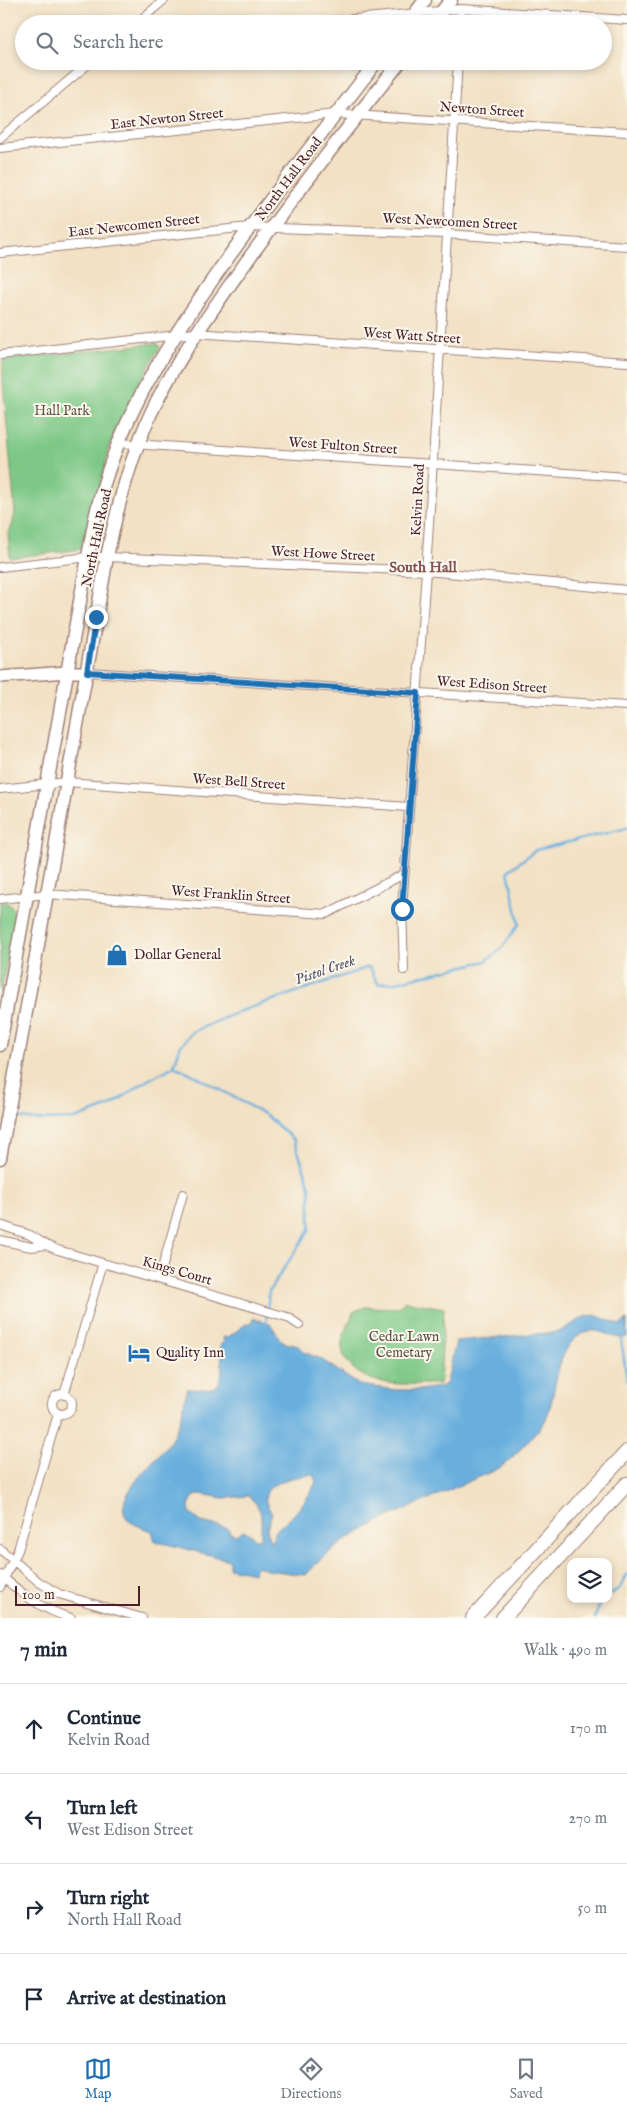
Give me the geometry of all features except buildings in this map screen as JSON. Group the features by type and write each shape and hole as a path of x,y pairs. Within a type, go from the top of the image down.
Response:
{"highway":[{"path":"473,1618 627,1452"},
{"path":"503,1618 627,1484"}],"main road":[{"path":"414,15 425,0"},
{"path":"439,15 447,5"},
{"name":"North Hall Road","path":"0,1044 102,488 118,443 150,375 173,336 249,227 371,70"},
{"name":"North Hall Road","path":"0,1158 107,557 122,489 138,445 162,392 195,333 272,227 395,70"}],"street":[{"path":"146,15 164,0"},
{"path":"387,15 416,12 447,5 461,9 552,15"},
{"path":"461,9 461,15"},
{"path":"612,19 627,20"},
{"path":"0,138 81,70"},
{"name":"Kelvin Road","path":"404,970 402,909 404,874 418,693 458,70"},
{"name":"Newton Street","path":"336,114 627,132"},
{"name":"East Newton Street","path":"0,148 336,114"},
{"name":"East Newcomen Street","path":"0,253 249,227 272,227"},
{"name":"West Newcomen Street","path":"272,227 446,234 627,246"},
{"name":"West Watt Street","path":"0,355 195,333 440,351 627,362"},
{"name":"West Fulton Street","path":"118,443 627,477"},
{"name":"West Howe Street","path":"0,567 89,557 107,557 426,572 627,590"},
{"path":"0,677 87,672"},
{"name":"West Edison Street","path":"87,672 627,706"},
{"name":"West Bell Street","path":"0,789 67,782 408,807"},
{"name":"West Franklin Street","path":"0,899 47,894 326,914 404,874"},
{"path":"159,1279 183,1194"},
{"name":"Kings Court","path":"0,1225 30,1235 46,1245 287,1316 299,1325"},
{"name":"Kings Court","path":"0,1240 31,1247 46,1245"},
{"path":"64,1395 103,1263"},
{"path":"64,1395 72,1401 72,1407 65,1414 58,1414 53,1409 52,1402 55,1397 64,1395"},
{"path":"0,1587 2,1577 14,1561 58,1414"},
{"path":"0,1549 39,1582 59,1594 142,1618"},
{"path":"2,1577 37,1605 71,1618"}],"green space":[{"name":"Hall Park","path":"157,343 160,347 135,391 107,451 108,455 83,549 10,558 8,534 15,513 3,382 3,360"},
{"path":"0,902 8,903 16,912 0,998"},
{"name":"Cedar Lawn Cemetary","path":"405,1301 444,1308 440,1384 403,1384 367,1378 348,1363 342,1351 342,1340 353,1312 365,1307 398,1308"}],"water":[{"path":"595,1315 620,1325 627,1320 627,1337 622,1338 589,1331 573,1340 561,1361 549,1410 543,1425 510,1460 492,1472 359,1532 322,1559 306,1575 267,1570 256,1566 254,1573 229,1568 229,1560 155,1541 152,1531 131,1522 124,1514 124,1504 128,1493 173,1437 181,1417 187,1389 205,1389 216,1386 222,1370 220,1345 224,1342 223,1337 227,1338 246,1324 251,1324 253,1318 270,1323 280,1339 288,1344 297,1345 306,1353 321,1359 359,1385 396,1390 420,1390 444,1386 447,1382 456,1341 559,1332 584,1317","holes":["313,1475 316,1482 312,1490 295,1513 276,1532 272,1540 269,1540 267,1528 272,1513 266,1502 266,1495 274,1485 280,1482","200,1494 224,1498 248,1496 257,1505 259,1510 261,1538 256,1539 244,1530 236,1535 230,1533 228,1528 201,1522 190,1513 189,1505 193,1497"]}],"waterway":[{"name":"Pistol Creek","path":"11,1113 21,1118 35,1120 75,1119 110,1106 146,1081 174,1066 180,1047 192,1032 238,1012 369,967 378,984 396,982 486,961 501,949 519,924 508,871 536,850 627,828"},
{"path":"174,1066 266,1115 294,1140 310,1186 310,1229 269,1291 266,1323"},
{"path":"621,1339 627,1380"},
{"path":"612,1593 618,1590 627,1574"},
{"path":"595,1618 600,1603"}],"place":[{"name":"Dollar General","path":"117,955"},
{"name":"Quality Inn","path":"139,1353"}],"district":[{"name":"South Hall","path":"423,567"}],"route":[{"path":"96,617 87,672 418,693 408,807 402,909"}]}
